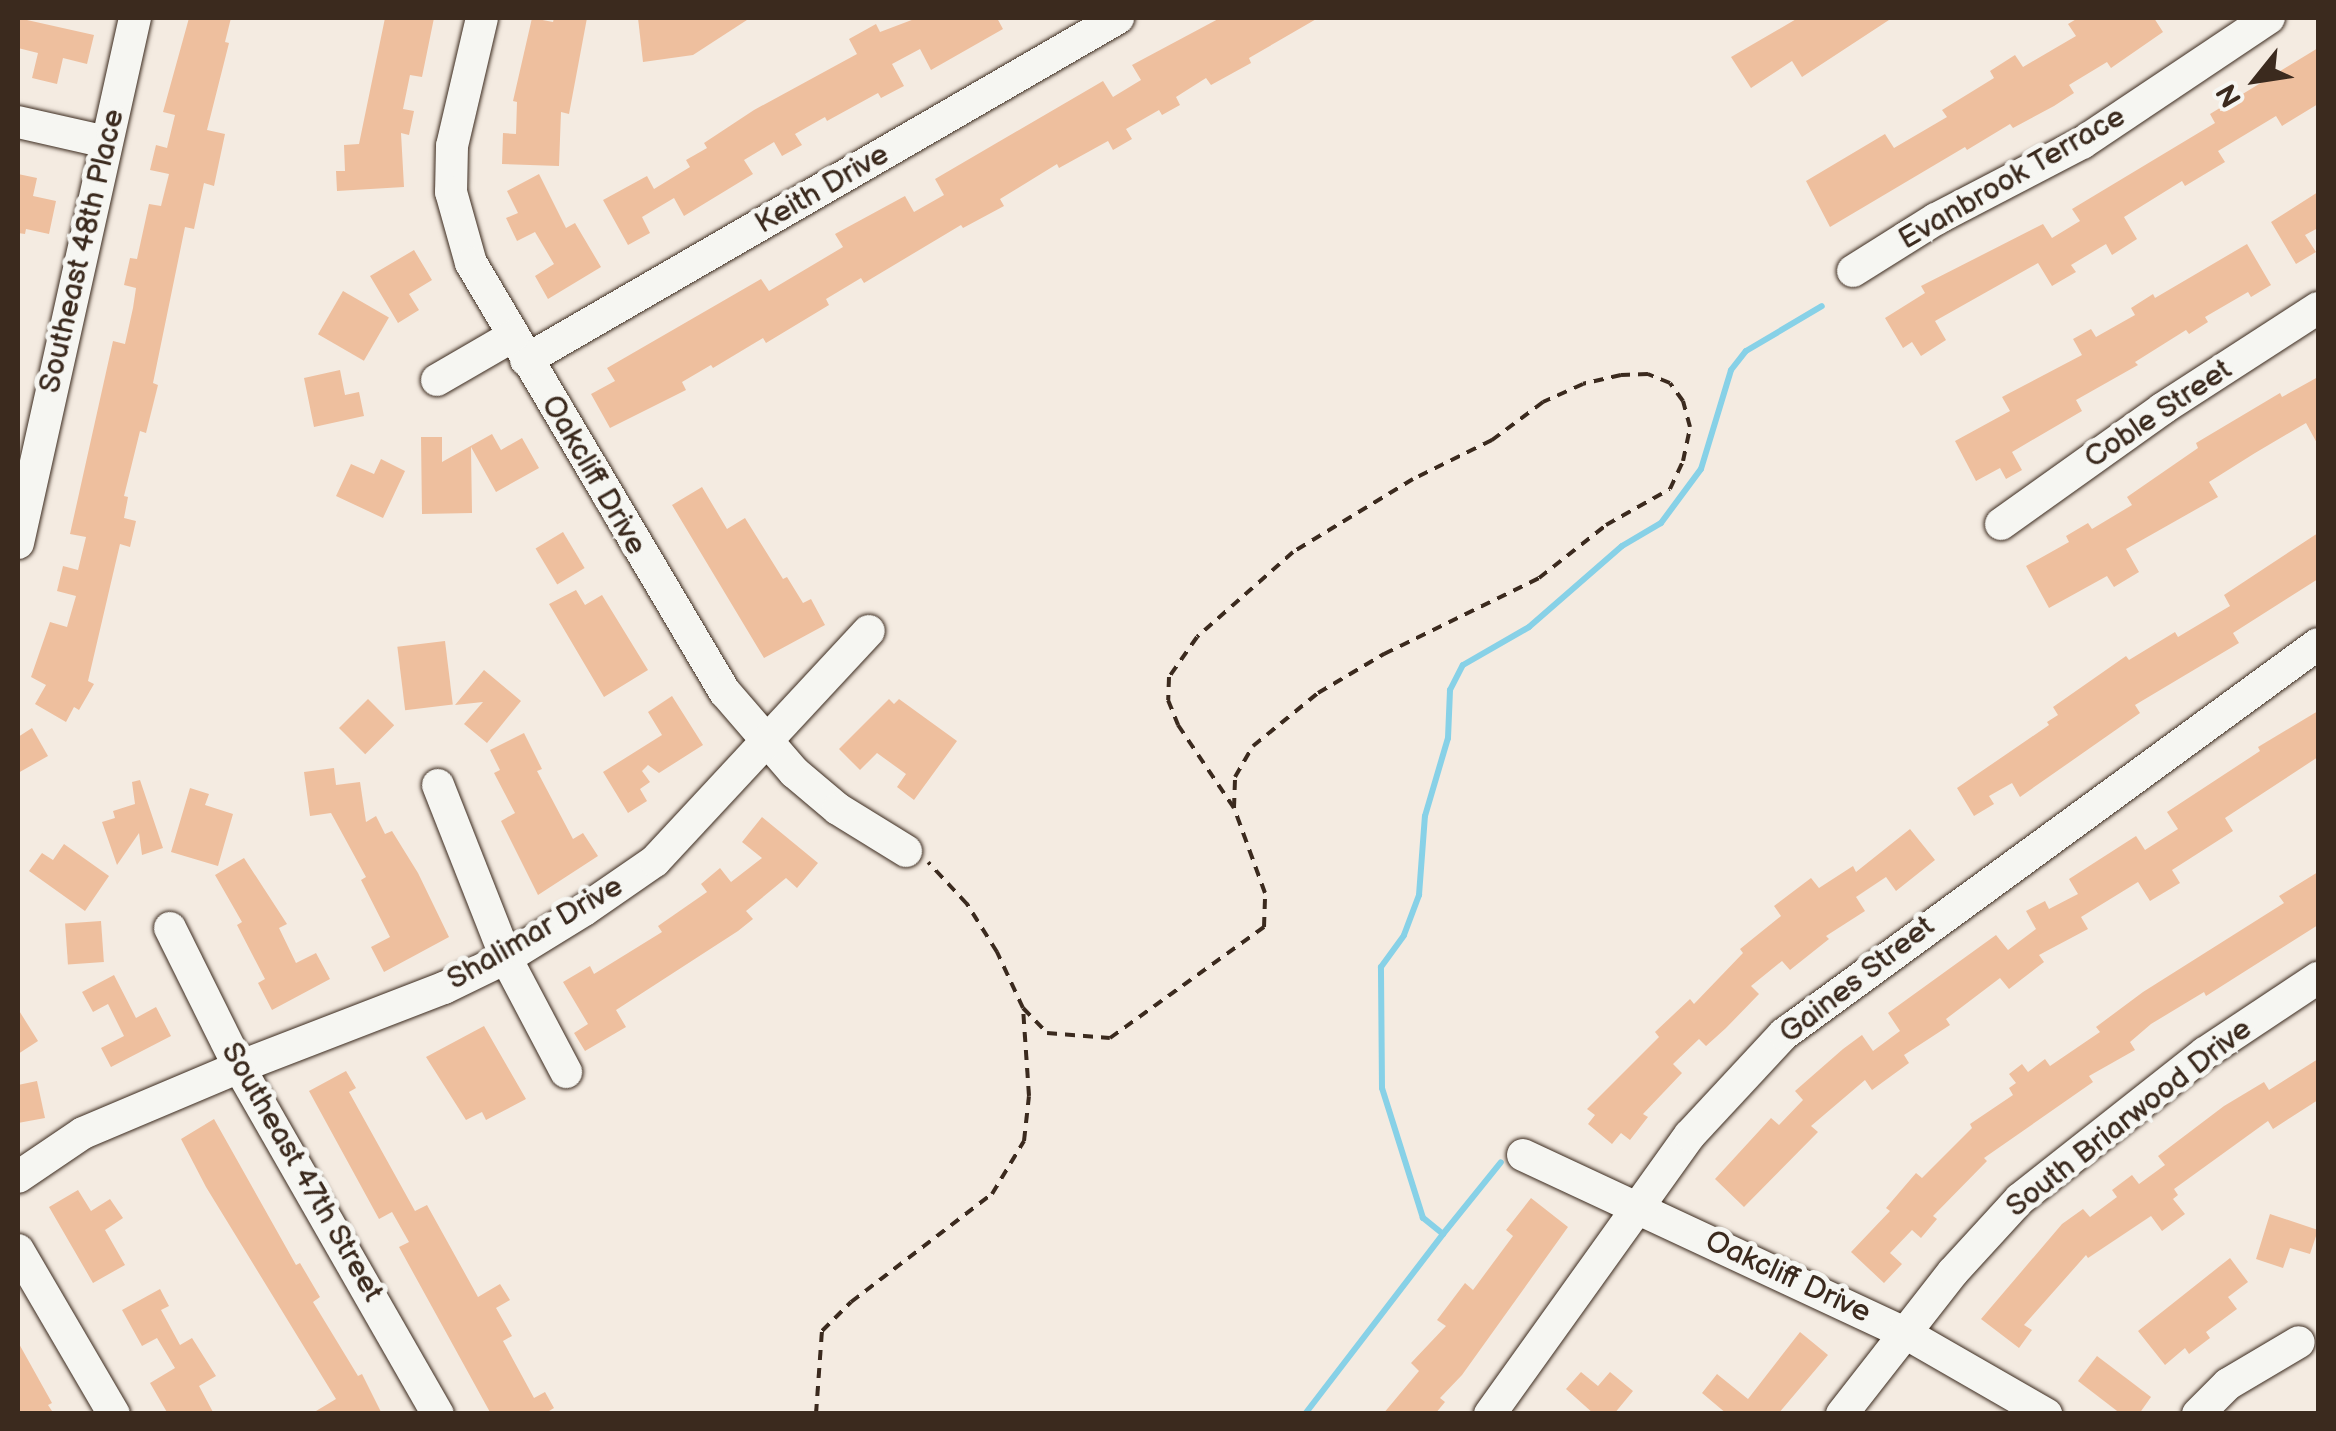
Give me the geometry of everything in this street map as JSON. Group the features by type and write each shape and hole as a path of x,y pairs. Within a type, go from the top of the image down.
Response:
{"street":[{"name":"Southeast 48th Place","path":"18,543 32,408 106,142 135,18"},
{"name":"Oakcliff Drive","path":"482,18 452,146 451,192 459,233 471,263 725,692 767,744 838,809 906,851"},
{"name":"Keith Drive","path":"438,380 520,348 1118,18"},
{"name":"Evanbrook Terrace","path":"1853,271 1936,219 2082,143 2269,18"},
{"path":"18,122 106,142"},
{"name":"Coble Street","path":"2001,524 2147,419 2318,308"},
{"name":"Shalimar Drive","path":"18,1177 83,1133 239,1066 444,988 506,958 654,861 869,631"},
{"name":"Gaines Street","path":"1490,1414 1710,1111 1784,1034 2318,644"},
{"path":"438,785 506,958 566,1072"},
{"name":"Southeast 47th Street","path":"170,928 239,1066 438,1414"},
{"name":"South Briarwood Drive","path":"1842,1414 1989,1228 2048,1174 2205,1053 2318,978"},
{"name":"Oakcliff Drive","path":"1523,1154 1905,1332 2046,1414"},
{"path":"18,1250 114,1414"},
{"path":"2198,1414 2228,1384 2299,1342"}],"path":[{"path":"906,851 935,866 967,904 998,952 1023,1008 1047,1033 1110,1038 1264,927 1266,893 1234,808 1178,725 1168,700 1169,677 1178,657 1293,552 1412,480 1492,440 1543,402 1583,384 1621,375 1648,374 1670,383 1683,402 1690,427 1683,461 1670,488 1606,524 1539,578 1384,654 1278,722 1243,762 1236,776 1234,808"},
{"path":"816,1414 822,1331 851,1302 992,1194 1024,1141 1029,1096 1023,1008"}],"building":[{"path":"18,18 94,35 87,64 63,58 57,84 32,78 38,53 18,48"},
{"path":"189,18 231,18 225,42 229,43 207,130 225,134 214,186 204,183 194,229 185,227 153,383 158,385 146,433 140,431 124,496 128,497 124,518 136,521 130,547 120,544 88,681 94,684 79,710 74,707 66,722 35,704 46,685 31,677 50,622 67,627 76,596 57,591 63,566 78,570 86,537 70,534 113,341 125,344 133,308 136,288 124,285 130,258 137,259 149,204 161,206 169,174 150,170 156,145 167,148 175,115 163,112"},
{"path":"385,18 434,18 422,77 410,75 403,109 414,111 409,135 401,133 404,187 337,191 336,171 345,171 344,145 359,144"},
{"path":"532,18 553,22 554,18 587,18 569,114 561,112 559,166 502,164 503,133 516,134 517,102 513,101"},
{"path":"638,18 750,18 693,55 643,62"},
{"path":"917,18 997,18 1003,29 931,70 920,49 892,64 904,86 881,98 878,93 795,134 802,145 782,156 774,142 744,160 753,174 684,216 674,198 642,217 650,233 628,245 603,200 647,176 654,189 690,167 686,160 707,148 704,143 754,110 857,54 849,39 876,24 880,32"},
{"path":"1220,18 1318,18 1211,85 1206,78 1176,97 1180,105 1162,115 1159,110 1126,129 1132,139 1113,150 1108,141 1059,168 1057,164 1000,199 1004,206 963,228 961,225 864,283 861,278 826,299 829,305 766,343 763,338 713,368 711,365 682,382 686,390 610,428 591,394 615,381 607,368 761,279 769,291 843,247 835,234 905,196 914,212 944,195 935,179 1103,81 1113,97 1141,80 1132,65"},
{"path":"1798,18 1892,18 1802,77 1792,61 1751,88 1731,57"},
{"path":"2078,18 2154,18 2163,32 2111,68 2107,62 2069,85 2074,93 2054,106 2013,128 2010,124 1967,150 1965,147 1830,227 1806,181 1885,134 1894,148 1947,117 1942,110 1994,78 1990,71 2015,55 2023,67 2076,36 2068,24"},
{"path":"2318,48 2318,104 2282,126 2276,116 2218,151 2225,162 2185,186 2182,181 2124,217 2137,239 2112,255 2106,244 2071,265 2076,272 2052,286 2038,263 1935,321 1946,340 1921,356 1912,342 1903,348 1885,318 1925,293 1921,286 2043,224 2052,238 2080,221 2072,209 2215,123 2210,114"},
{"path":"18,174 37,178 33,196 56,201 49,234 26,229 25,234 18,233"},
{"path":"539,174 566,228 575,223 601,267 548,299 535,276 554,264 535,232 517,241 506,218 518,213 507,191"},
{"path":"2318,192 2318,228 2305,235 2316,252 2296,264 2271,222"},
{"path":"2247,244 2271,285 2251,297 2248,292 2205,317 2208,322 2189,334 2186,330 2135,362 2138,365 2076,400 2082,411 2012,452 2022,470 2006,479 2000,468 1976,481 1955,441 2010,411 2002,397 2082,355 2073,339 2091,329 2096,337 2135,315 2131,308 2153,294 2155,298"},
{"path":"414,250 432,280 409,294 419,310 398,323 370,276"},
{"path":"343,291 389,318 364,361 318,334"},
{"path":"340,370 345,395 359,392 364,416 314,427 304,378"},
{"path":"2318,377 2318,445 2306,423 2255,453 2209,482 2218,497 2126,549 2139,572 2114,587 2107,576 2049,608 2026,566 2069,542 2066,536 2088,523 2092,529 2132,505 2127,497 2198,448 2196,443 2280,393 2282,397"},
{"path":"492,434 501,450 522,438 539,468 496,492 471,447 472,513 422,514 421,437 442,437 442,462"},
{"path":"381,459 405,471 383,518 336,496 351,464 374,474"},
{"path":"702,487 727,529 745,518 783,579 787,577 803,603 811,599 825,625 764,658 672,505"},
{"path":"563,532 585,568 557,584 536,548"},
{"path":"2318,533 2318,579 2233,633 2239,643 2135,705 2140,713 2020,797 2012,783 1989,796 1994,804 1974,816 1957,788 2049,725 2047,722 2058,715 2053,707 2126,656 2129,660 2175,632 2178,637 2230,606 2224,595"},
{"path":"576,590 585,605 602,595 648,670 604,697 549,604"},
{"path":"445,641 453,705 405,710 397,647"},
{"path":"484,670 521,701 487,743 464,724 483,702 455,705"},
{"path":"672,696 703,745 659,773 648,765 642,771 650,782 640,789 647,801 628,813 603,772 662,735 648,712"},
{"path":"368,699 394,725 365,754 339,728"},
{"path":"889,699 894,704 899,699 957,741 914,800 897,787 906,774 877,753 860,770 839,749"},
{"path":"2318,711 2318,757 2225,818 2233,831 2172,870 2180,883 2150,901 2138,882 2081,917 2088,929 2039,955 2044,962 2009,989 2000,978 1946,1019 1950,1025 1904,1055 1909,1063 1872,1090 1865,1080 1811,1126 1818,1132 1744,1207 1715,1179 1771,1118 1779,1125 1803,1100 1795,1091 1843,1049 1862,1035 1873,1051 1900,1031 1888,1013 1996,935 2008,950 2036,929 2026,911 2045,901 2049,909 2078,894 2069,879 2136,836 2145,850 2178,829 2167,812 2260,751 2258,747"},
{"path":"32,728 48,756 18,773 18,737"},
{"path":"524,733 542,769 537,771 573,839 583,833 598,856 538,895 501,821 515,813 494,773 500,770 490,750"},
{"path":"334,768 336,785 360,782 366,822 376,816 385,834 392,831 418,873 449,937 384,972 371,947 390,937 361,880 366,877 331,813 310,816 304,772"},
{"path":"140,780 163,848 142,855 139,833 117,865 102,822 115,818 113,811 135,804 132,782"},
{"path":"190,788 209,794 205,805 233,814 218,866 171,852"},
{"path":"762,817 818,863 797,888 786,878 746,911 753,919 738,931 616,1010 626,1027 585,1051 574,1033 588,1024 563,982 590,966 594,974 662,932 658,926 707,892 701,884 720,868 731,882 762,858 742,842"},
{"path":"1910,829 1935,860 1896,891 1886,877 1856,897 1865,911 1826,936 1829,939 1790,970 1782,961 1751,986 1759,994 1726,1028 1706,1046 1699,1039 1673,1064 1682,1073 1643,1114 1648,1117 1630,1140 1621,1133 1612,1144 1588,1124 1595,1115 1587,1109 1659,1037 1655,1032 1690,999 1694,1004 1743,953 1740,949 1781,916 1774,906 1811,878 1819,888 1853,866 1856,872"},
{"path":"64,844 109,876 85,911 29,871 42,853 53,860"},
{"path":"244,858 287,924 279,928 296,963 316,953 330,979 272,1010 258,983 265,979 237,925 242,922 215,875"},
{"path":"2318,872 2318,925 2206,996 2204,992 2151,1024 2130,1042 2135,1050 2089,1076 2093,1082 1984,1158 1987,1161 1933,1216 1937,1219 1921,1238 1912,1230 1890,1253 1902,1264 1884,1283 1851,1252 1890,1211 1886,1208 1916,1173 1922,1178 1972,1128 1970,1124 2013,1095 2009,1088 2016,1083 2009,1074 2022,1064 2028,1072 2045,1059 2050,1066 2100,1032 2096,1027 2143,992 2284,903 2279,896"},
{"path":"101,921 104,962 68,964 65,924"},
{"path":"114,975 136,1018 156,1007 171,1036 111,1067 101,1048 124,1036 108,1004 93,1012 82,992"},
{"path":"18,1009 38,1041 18,1054"},
{"path":"484,1026 526,1099 486,1120 482,1112 466,1120 426,1057"},
{"path":"2318,1059 2318,1100 2273,1129 2268,1121 2174,1189 2178,1195 2173,1199 2185,1214 2162,1231 2151,1216 2088,1258 2086,1255 2024,1325 2032,1330 2019,1348 1981,1319 2062,1224 2083,1209 2090,1217 2117,1197 2112,1190 2132,1175 2139,1184 2165,1165 2158,1156 2224,1106 2264,1082 2269,1090"},
{"path":"346,1071 356,1088 349,1092 415,1211 427,1205 478,1297 500,1284 510,1300 496,1308 512,1336 503,1341 534,1398 545,1392 554,1408 544,1414 491,1414 399,1247 409,1242 392,1212 379,1219 309,1091"},
{"path":"37,1081 45,1118 18,1123 18,1085"},
{"path":"214,1119 296,1265 300,1263 320,1297 313,1302 358,1376 362,1374 382,1414 311,1414 336,1399 206,1187 181,1139"},
{"path":"78,1190 91,1211 110,1199 123,1218 105,1230 125,1265 93,1283 49,1207"},
{"path":"1531,1198 1568,1227 1462,1375 1440,1398 1445,1402 1435,1414 1383,1414 1419,1371 1411,1363 1446,1326 1437,1320 1465,1283 1473,1290 1513,1236 1506,1230"},
{"path":"2270,1214 2318,1230 2310,1254 2290,1248 2283,1268 2256,1259"},
{"path":"2230,1258 2248,1282 2228,1297 2237,1309 2206,1332 2210,1338 2189,1354 2185,1348 2165,1365 2138,1331"},
{"path":"160,1289 169,1306 161,1310 180,1345 192,1338 216,1376 199,1386 214,1414 168,1414 150,1383 175,1368 157,1338 142,1346 122,1310"},
{"path":"1800,1332 1828,1355 1778,1414 1727,1414 1702,1393 1717,1374 1748,1399"},
{"path":"18,1342 52,1403 48,1405 54,1414 18,1414"},
{"path":"2097,1356 2151,1397 2139,1414 2121,1414 2078,1381"},
{"path":"1581,1372 1598,1386 1610,1372 1633,1391 1614,1414 1594,1414 1566,1389"}],"waterway":[{"path":"1305,1414 1443,1234 1423,1218 1382,1088 1381,967 1404,935 1419,895 1425,816 1448,738 1450,690 1463,665 1529,627 1622,546 1661,523 1701,469 1731,370 1746,351 1822,306"},
{"path":"1443,1234 1501,1162"}]}
